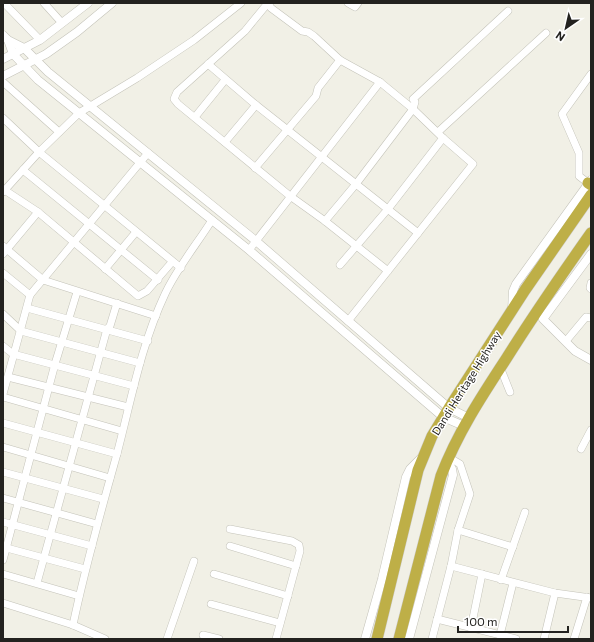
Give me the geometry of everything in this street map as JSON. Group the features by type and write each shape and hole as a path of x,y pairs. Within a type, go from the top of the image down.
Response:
{"highway":[{"name":"Dandi Heritage Highway","path":"377,639 418,470 425,454 446,412 510,314 591,195"},
{"name":"Dandi Heritage Highway","path":"399,639 441,476 447,459 467,422 502,364 591,233"}],"street":[{"path":"4,3 40,40"},
{"path":"44,3 62,23"},
{"path":"3,59 40,40 88,3"},
{"path":"3,76 46,54 78,32 112,3"},
{"path":"172,262 158,280 144,294 138,296 38,212 4,190 39,152 79,113 194,40 241,3"},
{"path":"348,321 388,271 473,164 413,109 380,82 340,60 314,36 308,32 302,31 271,8 268,3 245,31 177,92 174,99 178,104 290,196 325,221 388,271"},
{"path":"348,3 355,7 358,3"},
{"path":"325,221 356,184 413,109 415,102 413,98 508,11"},
{"path":"438,132 546,34"},
{"path":"6,37 24,48 34,60 256,241 410,374 446,412"},
{"path":"6,37 13,54 38,80 249,250 403,382 446,412 467,422"},
{"path":"256,168 316,96 318,88 340,60"},
{"path":"208,64 256,105 418,233"},
{"path":"510,314 513,291 516,284 590,183 579,176 579,153 562,114 591,74"},
{"path":"195,117 225,80"},
{"path":"3,82 59,132"},
{"path":"249,250 380,82"},
{"path":"225,142 256,105"},
{"path":"3,118 39,152 181,268"},
{"path":"340,265 388,209 443,138"},
{"path":"122,431 44,409 3,395 30,295 148,153"},
{"path":"23,170 158,280"},
{"path":"38,212 4,250 43,280 156,316"},
{"path":"73,625 85,569 103,499 110,478 140,363 156,316 166,293 212,220"},
{"path":"105,269 136,232"},
{"path":"591,254 543,320 575,351 591,360"},
{"path":"3,273 30,295"},
{"path":"591,283 591,290"},
{"path":"3,560 5,547 13,525 18,502 26,478 55,364 71,316 77,292"},
{"path":"37,583 70,467 87,396 107,329 110,326 117,303"},
{"path":"27,308 148,341"},
{"path":"3,314 20,331 140,363"},
{"path":"565,340 586,317 591,318"},
{"path":"3,346 13,354 134,386"},
{"path":"502,364 510,392"},
{"path":"403,382 410,374"},
{"path":"8,377 50,386 128,407"},
{"path":"3,423 116,454"},
{"path":"581,449 591,430"},
{"path":"3,447 110,478"},
{"path":"364,639 382,579 406,477 410,469 425,454"},
{"path":"432,639 451,566 458,530 470,492 461,466 458,462 447,459"},
{"path":"409,639 453,475 447,459"},
{"path":"3,472 103,499"},
{"path":"3,498 97,524"},
{"path":"502,580 525,512"},
{"path":"3,522 92,546"},
{"path":"230,529 297,543 300,548 276,639"},
{"path":"458,530 513,547"},
{"path":"230,546 296,566"},
{"path":"5,547 85,569"},
{"path":"167,639 194,561"},
{"path":"451,566 555,593 589,598 574,639"},
{"path":"3,574 79,596"},
{"path":"214,574 288,596"},
{"path":"472,628 482,574"},
{"path":"500,635 513,583"},
{"path":"544,639 555,593"},
{"path":"3,603 73,625 106,639"},
{"path":"211,604 280,623"},
{"path":"438,619 472,628 492,636 500,635 516,639"},
{"path":"203,635 219,639"}]}
